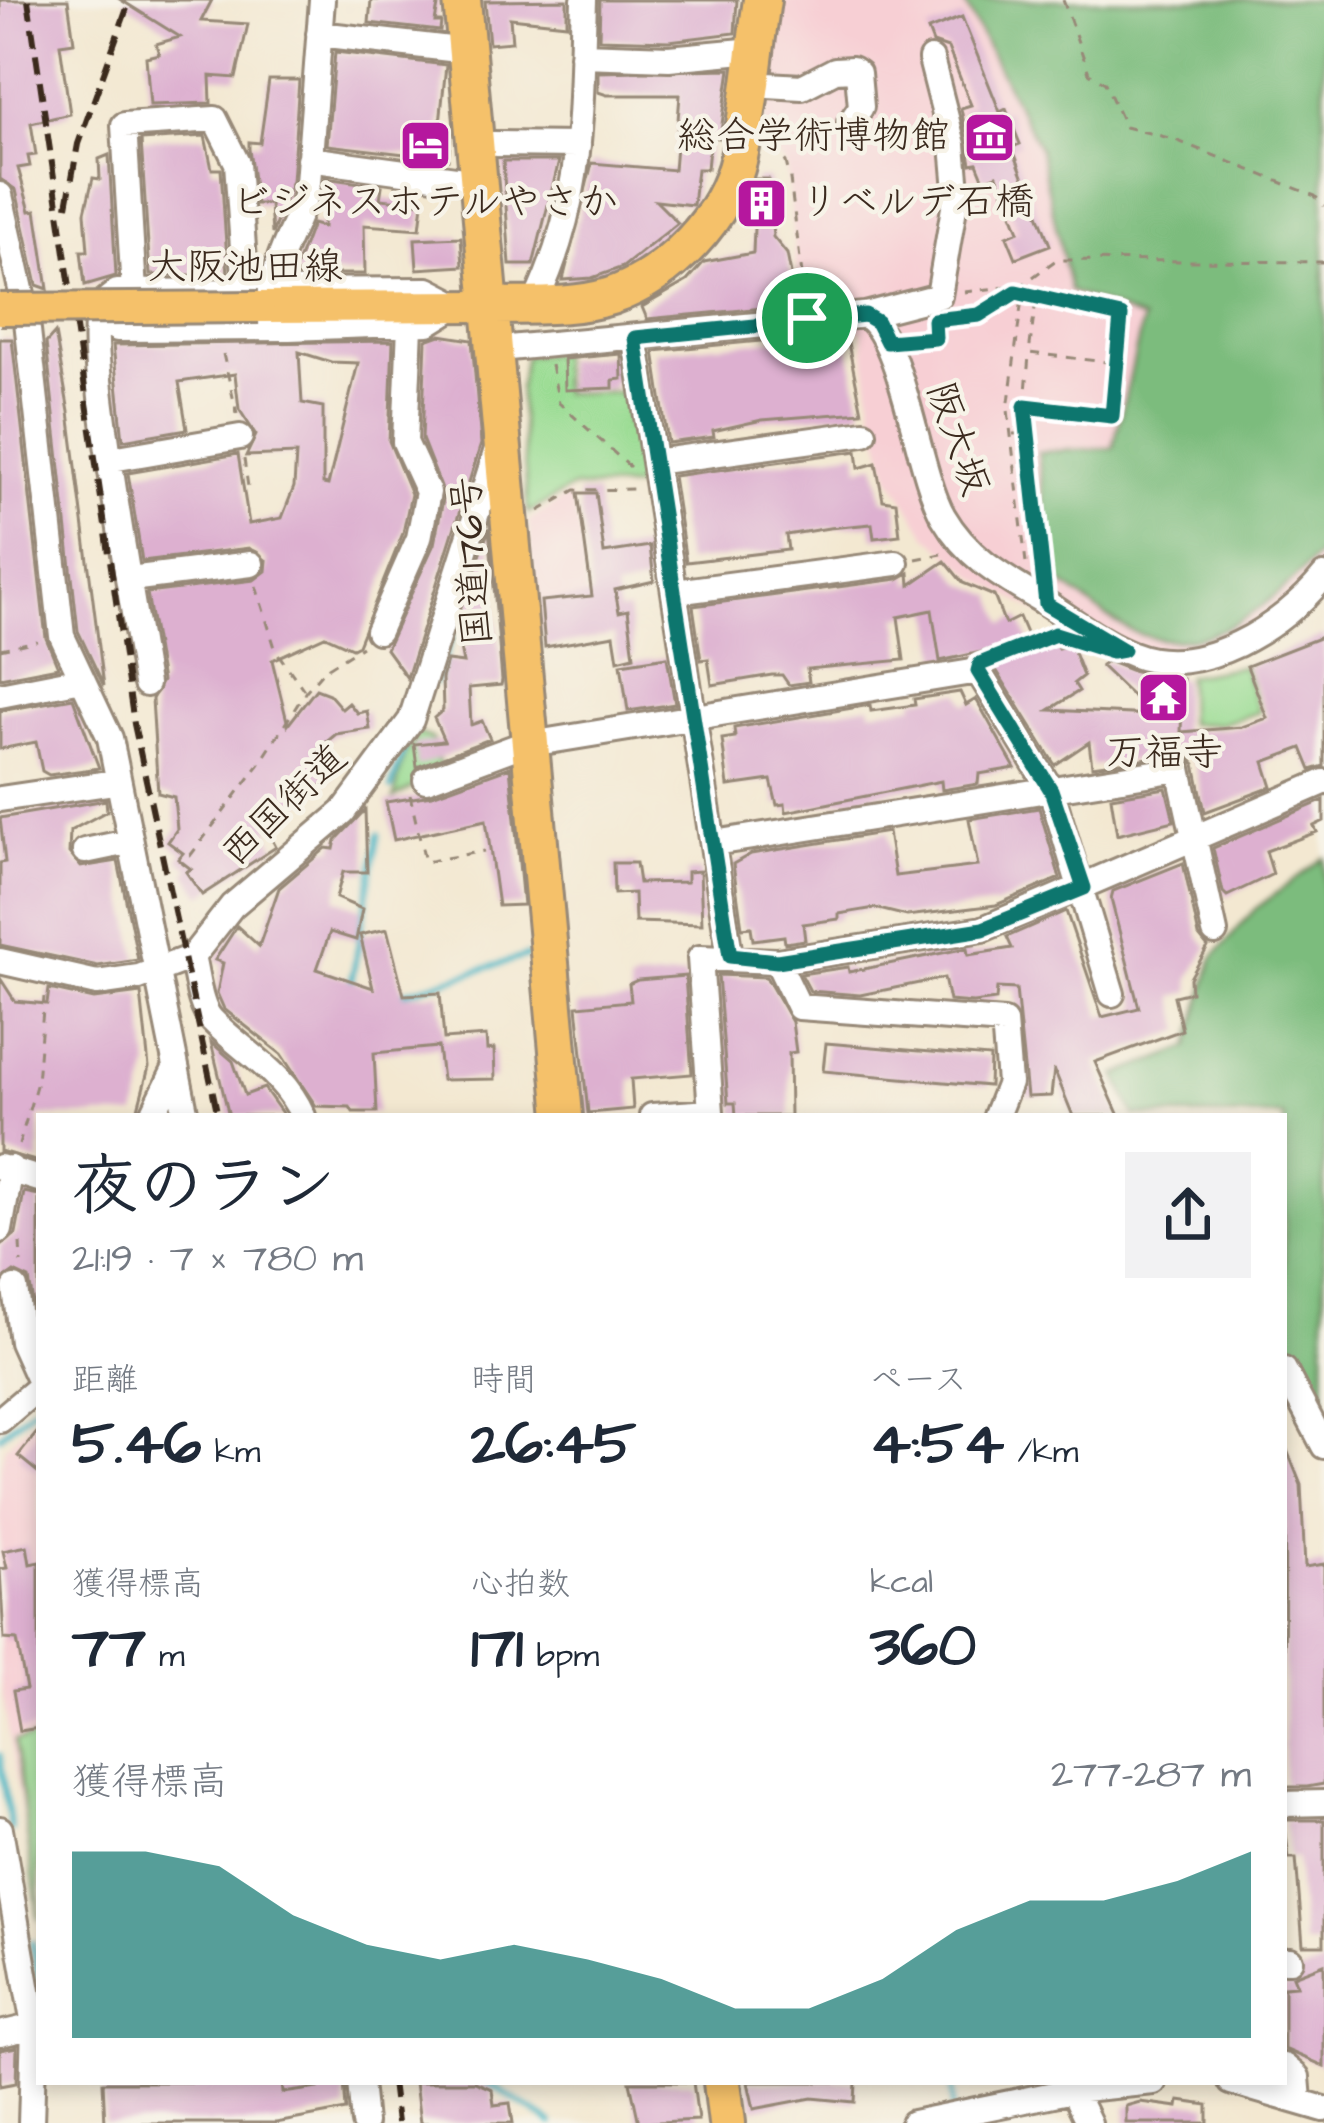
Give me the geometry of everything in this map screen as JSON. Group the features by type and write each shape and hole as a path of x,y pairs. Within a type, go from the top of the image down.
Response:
{"highway":[{"name":"国道176号","path":"462,0 483,226 474,306 498,349 564,1113"},
{"path":"474,306 611,296 641,282 691,242 726,193 739,159 762,0"},
{"path":"722,2085 727,2123"}],"main road":[{"name":"大阪池田線","path":"9,307 260,296 474,306"}],"street":[{"path":"260,296 304,210 322,0"},
{"path":"446,0 466,200 483,226"},
{"path":"477,0 491,144 491,196 483,226"},
{"path":"534,305 563,244 589,56 584,0"},
{"path":"320,34 450,49"},
{"path":"589,56 752,67 802,87 835,70 852,69 858,73 861,107 850,123"},
{"path":"498,349 857,315 939,296 958,190 953,145 931,59"},
{"path":"134,292 124,124 215,119 237,163 260,296"},
{"path":"491,144 578,145"},
{"path":"309,159 464,180"},
{"path":"1,207 9,307 62,636 110,738 115,782 185,1113"},
{"path":"146,684 94,333 96,313 117,292 260,296"},
{"path":"9,307 96,313 117,328 218,328 410,326 474,306"},
{"path":"0,327 9,307"},
{"name":"阪大坂","path":"857,315 877,322 887,342 925,427 954,523 980,563 1134,656 1193,658 1226,649 1303,602 1324,576"},
{"path":"378,632 419,538 428,492 406,442 410,326"},
{"path":"635,338 644,466 658,489 730,956"},
{"name":"西国街道","path":"192,957 232,906 343,812 410,720 506,427"},
{"path":"644,466 864,433"},
{"path":"112,459 240,437"},
{"path":"675,592 896,563"},
{"path":"130,579 251,564"},
{"path":"418,789 531,744 978,671 1051,790 1112,994"},
{"path":"0,695 82,679"},
{"path":"714,843 1180,769 1214,932"},
{"path":"0,799 115,782"},
{"path":"711,1113 700,958 777,961 983,929 1195,842 1324,782"},
{"path":"85,851 128,842"},
{"path":"0,961 98,983 192,957 208,1018 260,1057 294,1095 302,1113"},
{"path":"777,961 799,1007 1004,1022 1009,1083 998,1113"},
{"path":"153,1113 175,1069"},
{"path":"2,1230 9,1168"},
{"path":"15,1288 22,1342 36,1377"},
{"path":"1287,1376 1324,1447"},
{"path":"0,1420 36,1387"},
{"path":"1287,1804 1324,1804"},
{"path":"1,1842 9,1940 36,2025 31,2123"},
{"path":"0,2034 36,2025"},
{"path":"1287,2069 1312,2105"},
{"path":"360,2085 364,2123"},
{"path":"914,2123 1073,2090 1124,2085"},
{"path":"1242,2085 1312,2105"},
{"path":"1073,2090 1089,2123"}],"path":[{"path":"1064,0 1089,73 1105,83 1125,127 1173,139 1316,196 1324,206"},
{"path":"762,137 786,162 807,318"},
{"path":"939,296 1022,285 1056,260 1324,262"},
{"path":"887,342 935,338 934,320 979,315 1016,292 1036,300"},
{"path":"1025,406 1112,416 1121,316 1022,298 1008,410 1038,598"},
{"path":"1036,300 1025,406 1038,598"},
{"path":"218,328 249,494"},
{"path":"549,345 560,403 644,466"},
{"path":"1029,353 1116,362"},
{"path":"1011,434 1029,433"},
{"path":"527,518 575,490 658,489"},
{"path":"896,563 942,554 954,523"},
{"path":"251,564 276,651 306,691"},
{"path":"190,856 260,765 306,691 324,670 378,632"},
{"path":"978,671 980,664 1055,634"},
{"path":"0,649 62,636"},
{"path":"418,789 425,862 484,851"},
{"path":"9,1168 37,1082 40,1008 50,972"},
{"path":"2,1230 20,1238 15,1288"}],"shaded area":[{"path":"783,0 1324,0 1324,589 1310,610 1261,643 1134,666 979,579 927,535 890,476 874,420 862,331 800,312 786,165 762,138"},
{"path":"570,495 581,543 588,626 537,631 529,521"},
{"path":"36,1417 36,1897 0,1680 0,1476 5,1447"}],"green space":[{"path":"963,0 1324,0 1324,548 1268,602 1223,629 1175,640 1149,637 1112,620 1053,577 1038,452 1113,448 1143,320 1070,291 1039,148"},
{"path":"559,353 562,393 626,392 628,425 641,426 648,487 572,488 528,513 519,387 525,356"},
{"path":"1243,666 1259,712 1220,724 1188,724 1187,676"},
{"path":"418,733 433,739 441,772 394,798 404,757"},
{"path":"1324,858 1324,1430 1287,1350 1287,1113 1134,1113 1116,1075 1189,1047 1213,958 1255,909"},
{"path":"36,1738 36,1898 15,1741"}],"building":[{"path":"0,0 68,0 74,42 60,44 70,114 31,123 36,155 28,156 30,166 18,168 30,211 36,210 48,289 37,285 16,190 0,179"},
{"path":"121,0 212,0 201,21 248,24 236,78 210,76 211,103 150,105 146,57 159,54 156,44 180,37"},
{"path":"371,0 439,0 435,22 441,22 440,31 369,23"},
{"path":"567,0 567,24 510,18 512,42 489,44 485,1"},
{"path":"600,0 737,0 735,33 669,41 599,39"},
{"name":"総合学術博物館","path":"962,17 1000,112 1006,109 1020,144 1012,147 1050,245 1016,258 1007,236 1019,231 997,175 984,180 977,163 971,164 961,108 971,105 948,48 933,43 928,30"},
{"path":"335,52 446,65 439,133 451,134 448,159 327,145"},
{"path":"730,69 720,138 710,137 707,169 697,169 693,205 656,201 678,223 623,267 592,278 563,280 592,163 674,170 680,95 607,95 598,92 598,72"},
{"path":"269,80 299,80 292,181 272,234 270,204 256,204 249,149 249,142 260,143"},
{"path":"205,136 212,169 221,169 228,275 150,275 141,140"},
{"path":"109,155 116,276 85,285 81,251 88,251 85,212 93,178 100,179 99,159"},
{"path":"503,161 559,161 533,265 510,265"},
{"path":"325,178 382,186 380,199 423,203 420,229 364,225 365,274 293,274 312,224 323,227"},
{"path":"756,179 768,179 773,237 787,254 797,305 647,319 642,307 687,281 704,262 753,253"},
{"path":"461,237 463,266 417,269 415,239"},
{"path":"55,333 104,686 78,631 46,343"},
{"path":"846,333 862,412 762,420 713,431 714,437 668,443 654,351"},
{"path":"440,335 472,340 481,444 407,678 386,649 434,544 444,495 422,439 426,340"},
{"path":"0,339 12,339 46,638 58,667 0,678"},
{"path":"393,341 389,441 411,494 403,533 358,645 352,648 325,636 272,660 288,725 316,689 329,694 342,709 349,703 357,713 367,711 370,729 336,734 316,751 335,775 267,830 276,847 202,895 186,872 191,869 178,859 183,853 168,842 177,829 174,797 158,793 152,699 162,681 147,593 254,580 266,571 267,561 249,548 142,561 128,473 238,454 249,524 282,518 294,487 296,454 246,456 256,435 239,409 235,374 179,382 187,429 123,440 113,345","holes":["299,352 331,362 358,363 328,485 323,484 323,407 302,403"]},
{"path":"621,354 622,379 613,380 613,388 565,390 564,359"},
{"path":"857,451 859,468 876,463 883,500 896,502 900,535 874,538 872,524 829,528 786,535 788,550 686,562 673,476"},
{"path":"578,493 596,493 604,553 650,546 654,581 615,590 619,612 628,610 634,656 618,660 614,635 545,647 541,601 592,596"},
{"path":"489,528 502,680 501,685 469,688 471,725 482,721 490,739 417,767 414,744 444,741 434,718 443,710 442,678 447,661 463,663 460,648 468,647 463,616 469,611 467,597"},
{"path":"945,561 963,583 994,596 1005,624 1019,617 1034,652 1056,643 1058,648 1071,645 1083,676 1074,683 1079,691 1049,710 1152,715 1101,666 1107,661 1135,672 1183,679 1181,732 1242,727 1267,718 1247,666 1324,636 1324,766 1311,770 1302,748 1264,762 1272,787 1205,812 1195,764 1184,753 1092,766 1089,742 1055,765 995,668 990,650 940,661 932,610 898,617 904,660 807,669 809,682 789,685 782,675 772,675 712,685 708,659 701,660 693,606 898,579 909,573 910,585"},
{"path":"667,657 675,704 628,711 621,664"},
{"path":"960,692 966,705 976,699 1015,768 979,774 978,784 942,790 941,781 786,812 785,804 777,805 771,780 728,786 722,739 735,737 734,728 870,705 871,711 915,705 914,699"},
{"path":"73,698 99,768 49,775 42,771 36,742 0,749 0,711"},
{"path":"510,767 523,905 498,906 486,820 394,840 386,802 432,795"},
{"path":"1166,788 1174,821 1117,835 1111,797"},
{"path":"106,800 107,811 70,831 69,853 81,867 118,861 138,960 98,966 0,945 0,863 5,862 0,818"},
{"path":"1324,800 1324,821 1314,826 1317,832 1266,851 1273,874 1227,896 1223,892 1213,848"},
{"path":"1039,808 1060,878 996,905 907,916 875,908 839,914 839,919 803,924 805,940 785,943 784,936 753,940 751,927 742,928 733,864 751,854 888,832 895,876 978,866 969,819"},
{"path":"365,810 367,872 343,872 336,898 362,909 356,940 330,932 317,969 373,988 360,935 387,929 404,995 440,993 444,1039 486,1036 487,1050 494,1049 495,1079 442,1080 438,1047 374,1053 377,1112 353,1112 350,1107 316,1106 281,1054 224,1009 217,993 223,963 215,960 237,926 259,946 279,888 326,848 334,849 336,840"},
{"path":"613,863 636,863 639,883 687,882 687,872 700,871 702,924 635,922 634,893 614,894"},
{"path":"1183,863 1199,936 1208,947 1190,978 1191,992 1174,996 1182,1030 1095,1062 1118,1113 1072,1113 1054,1069 1051,1096 1027,1097 1016,989 997,988 996,1000 973,1003 949,1001 944,978 860,995 810,991 801,974 848,967 849,972 967,948 968,955 1012,948 1007,937 1066,911 1102,1017 1139,1008 1111,899 1113,891"},
{"path":"718,975 766,977 792,1022 796,1052 789,1053 790,1113 736,1113 735,1103 728,1103"},
{"path":"685,976 692,1074 631,1079 633,1109 588,1113 577,1006 631,1001 629,984"},
{"path":"0,978 15,1001 47,1004 49,989 94,999 141,993 149,1067 137,1113 36,1113 36,1161 0,1151"},
{"path":"211,1042 233,1061 245,1095 264,1088 282,1113 228,1113"},
{"path":"826,1043 990,1057 989,1086 823,1071"},
{"path":"24,1192 36,1194 36,1321 29,1279 14,1272 0,1282 0,1246 16,1234"},
{"path":"36,1434 36,1471 18,1456"},
{"path":"1287,1450 1301,1485 1305,1567 1324,1564 1324,1784 1287,1787"},
{"path":"27,1546 30,1564 36,1563 36,1728 20,1731 13,1691 26,1689 17,1640 4,1639 0,1569 7,1568 3,1551"},
{"path":"1287,1820 1324,1820 1324,1945 1303,1945 1296,1858 1289,1858"},
{"path":"1324,1964 1324,2066 1287,2050 1287,1987 1297,1986 1293,1976"},
{"path":"17,2047 16,2083 0,2086 0,2050"},
{"path":"103,2085 282,2085 283,2093 344,2085 346,2110 276,2123 105,2123"},
{"path":"415,2085 482,2085 492,2089 494,2105 510,2103 513,2123 420,2123"},
{"path":"631,2085 693,2085 698,2120 639,2123"},
{"path":"749,2085 856,2085 855,2102 812,2098 754,2109"},
{"path":"1179,2101 1208,2105 1208,2123 1126,2123 1126,2106 1140,2102 1178,2107"}],"waterway":[{"path":"435,683 453,635"},
{"path":"391,788 404,749"},
{"path":"351,983 379,834"},
{"path":"399,994 527,956"},
{"path":"0,1436 36,1405"},
{"path":"0,1755 11,1829"},
{"path":"32,1942 36,1964"},
{"path":"492,2085 552,2123"},
{"path":"952,2085 952,2108"}],"railway":[{"path":"28,0 134,724 217,1113"},
{"path":"67,206 78,144 130,0"},
{"path":"392,2085 397,2123"}],"place":[{"name":"総合学術博物館","path":"989,137"},
{"name":"ビジネスホテルやさか","path":"425,146"},
{"name":"リベルデ石橋","path":"761,203"},
{"name":"万福寺","path":"1164,697"}],"route":[{"path":"1016,292 1121,316 1112,416 1025,406 1046,604 1123,650 1112,652 1055,634 980,664 978,671 1051,790 1084,888 983,929 777,961 730,956 635,338 807,318 865,315 877,322 887,342 935,338 934,320 979,315 1016,292"}]}
